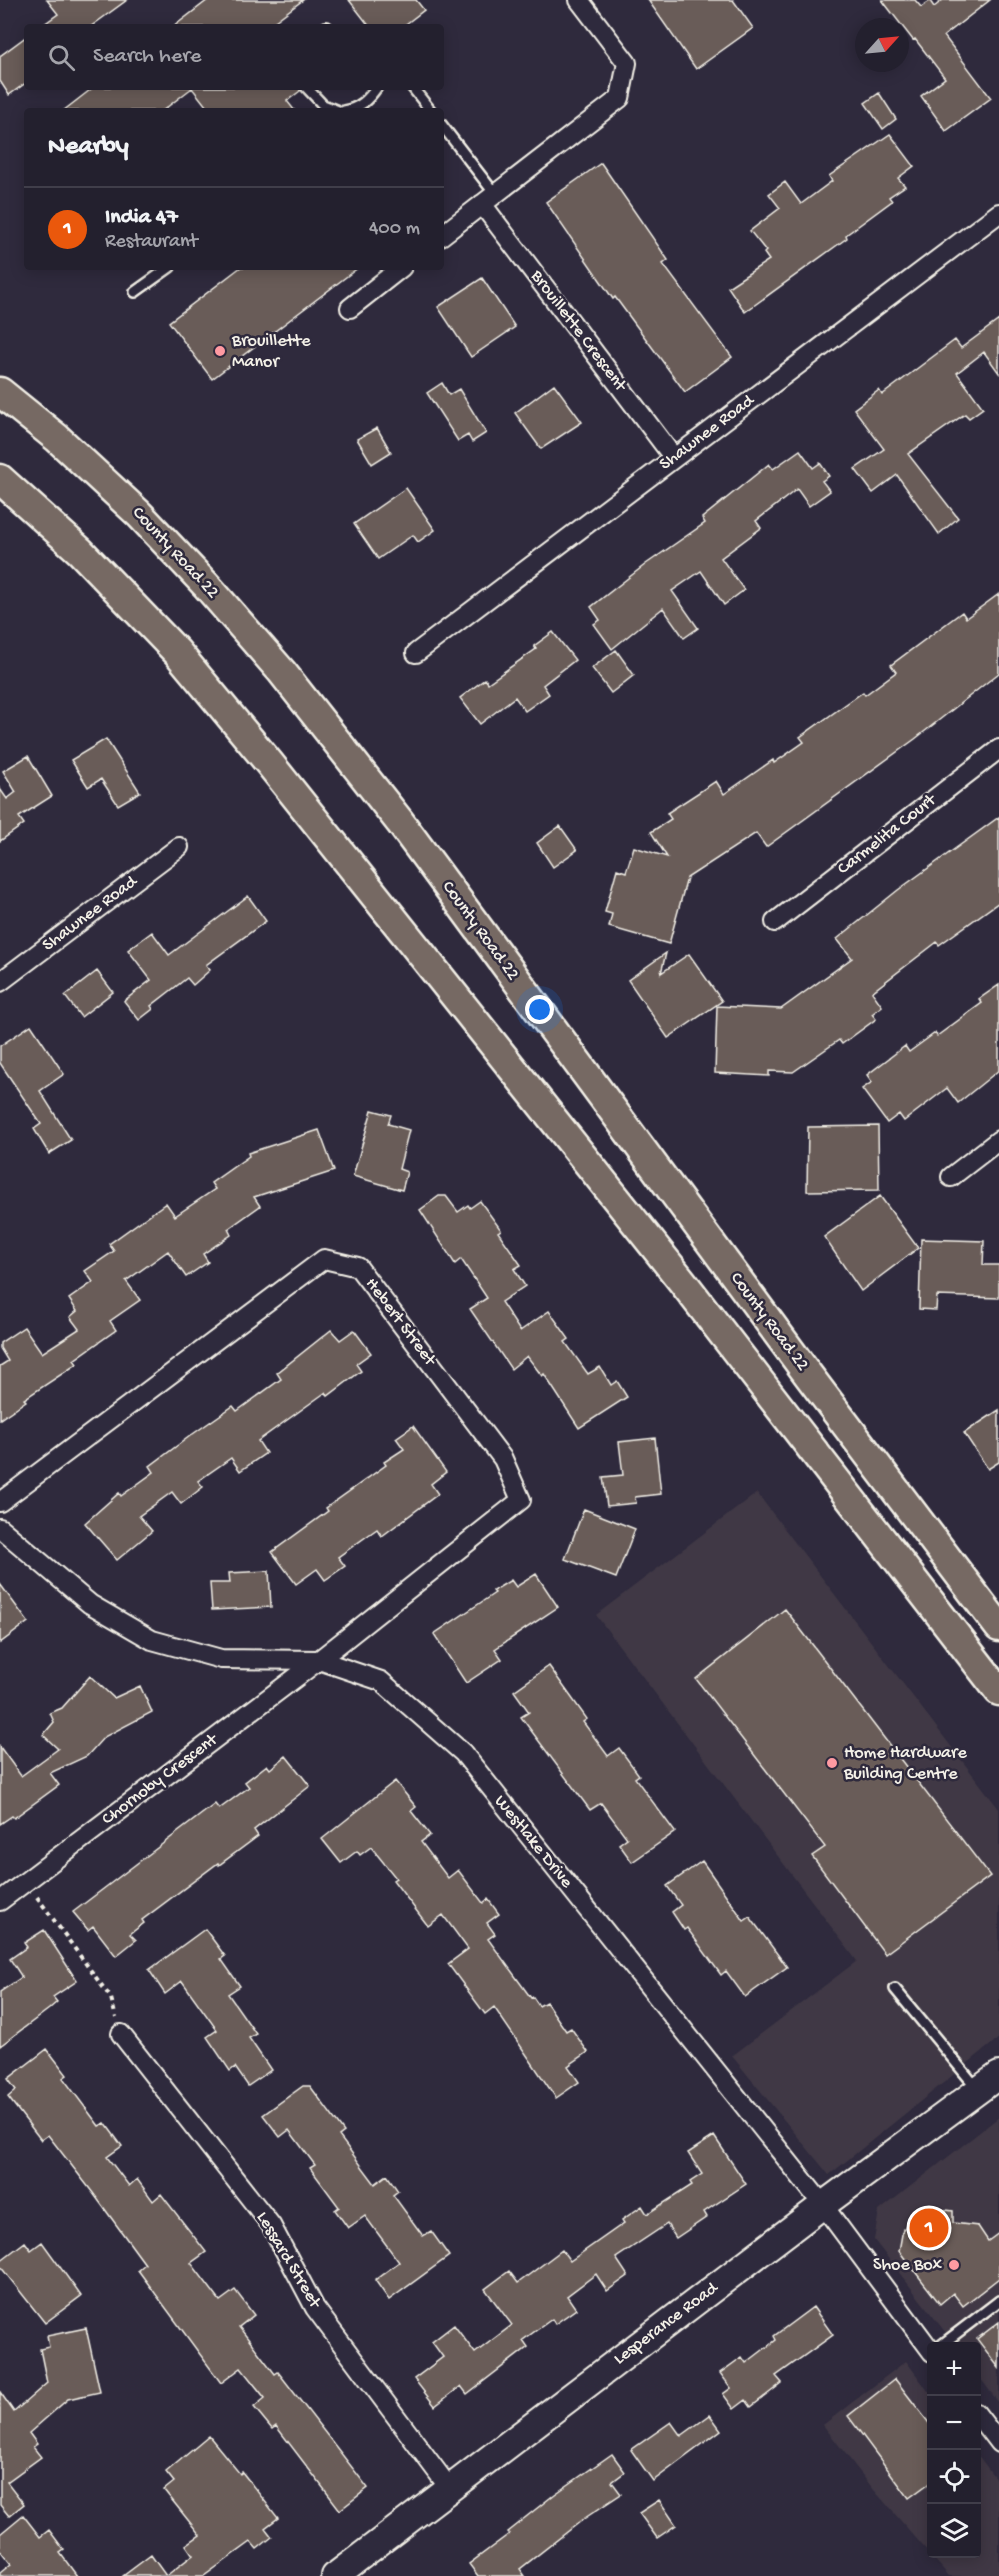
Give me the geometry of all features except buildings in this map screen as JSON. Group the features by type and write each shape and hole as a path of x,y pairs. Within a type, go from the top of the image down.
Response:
{"main road":[{"name":"County Road 22","path":"0,392 57,438 139,514 207,586 282,672 400,822 788,1348 999,1627"},
{"path":"0,479 80,551 177,652 263,755 690,1290 999,1690"}],"street":[{"path":"444,234 620,98 627,63 579,0"},
{"name":"Brouillette Crescent","path":"489,199 674,458"},
{"name":"Shawnee Road","path":"416,653 999,213"},
{"path":"350,308 398,270"},
{"name":"Carmelita Court","path":"775,922 999,749"},
{"name":"Shawnee Road","path":"0,982 179,847"},
{"path":"951,1177 999,1140"},
{"name":"Hebert Street","path":"0,1502 324,1259 358,1267 503,1459 521,1500 319,1660"},
{"name":"Westlake Drive","path":"0,1528 90,1604 152,1640 220,1659 319,1660 381,1681 463,1753 823,2205 927,2345"},
{"name":"Chornoby Crescent","path":"0,1901 319,1660"},
{"name":"Lessard Street","path":"121,2034 271,2225 315,2308 450,2488"},
{"name":"Lesperance Road","path":"335,2576 823,2205 989,2082"},
{"path":"981,2420 999,2443"}],"lane":[{"path":"309,90 323,105 330,108"},
{"path":"356,108 369,99 375,90"},
{"path":"414,90 429,108"},
{"path":"444,129 489,199"},
{"path":"135,292 166,270"},
{"path":"895,1989 989,2082"},
{"path":"945,2342 999,2301"}],"path":[{"path":"26,1882 111,1998 121,2034"}],"shaded area":[{"path":"757,1493 999,1809 999,2038 829,2175 732,2056 857,1961 596,1615"},
{"path":"999,2117 999,2403 981,2379 981,2342 953,2342 874,2240 879,2211"},
{"path":"906,2361 927,2390 927,2551 874,2490 823,2425"},
{"path":"981,2459 999,2483 999,2576 949,2576 933,2558 981,2558"}],"place":[{"name":"Brouillette Manor","path":"220,351"},
{"name":"Home Hardware Building Centre","path":"832,1763"},
{"name":"India 47","path":"929,2228"},
{"name":"Shoe Box","path":"954,2265"}]}
